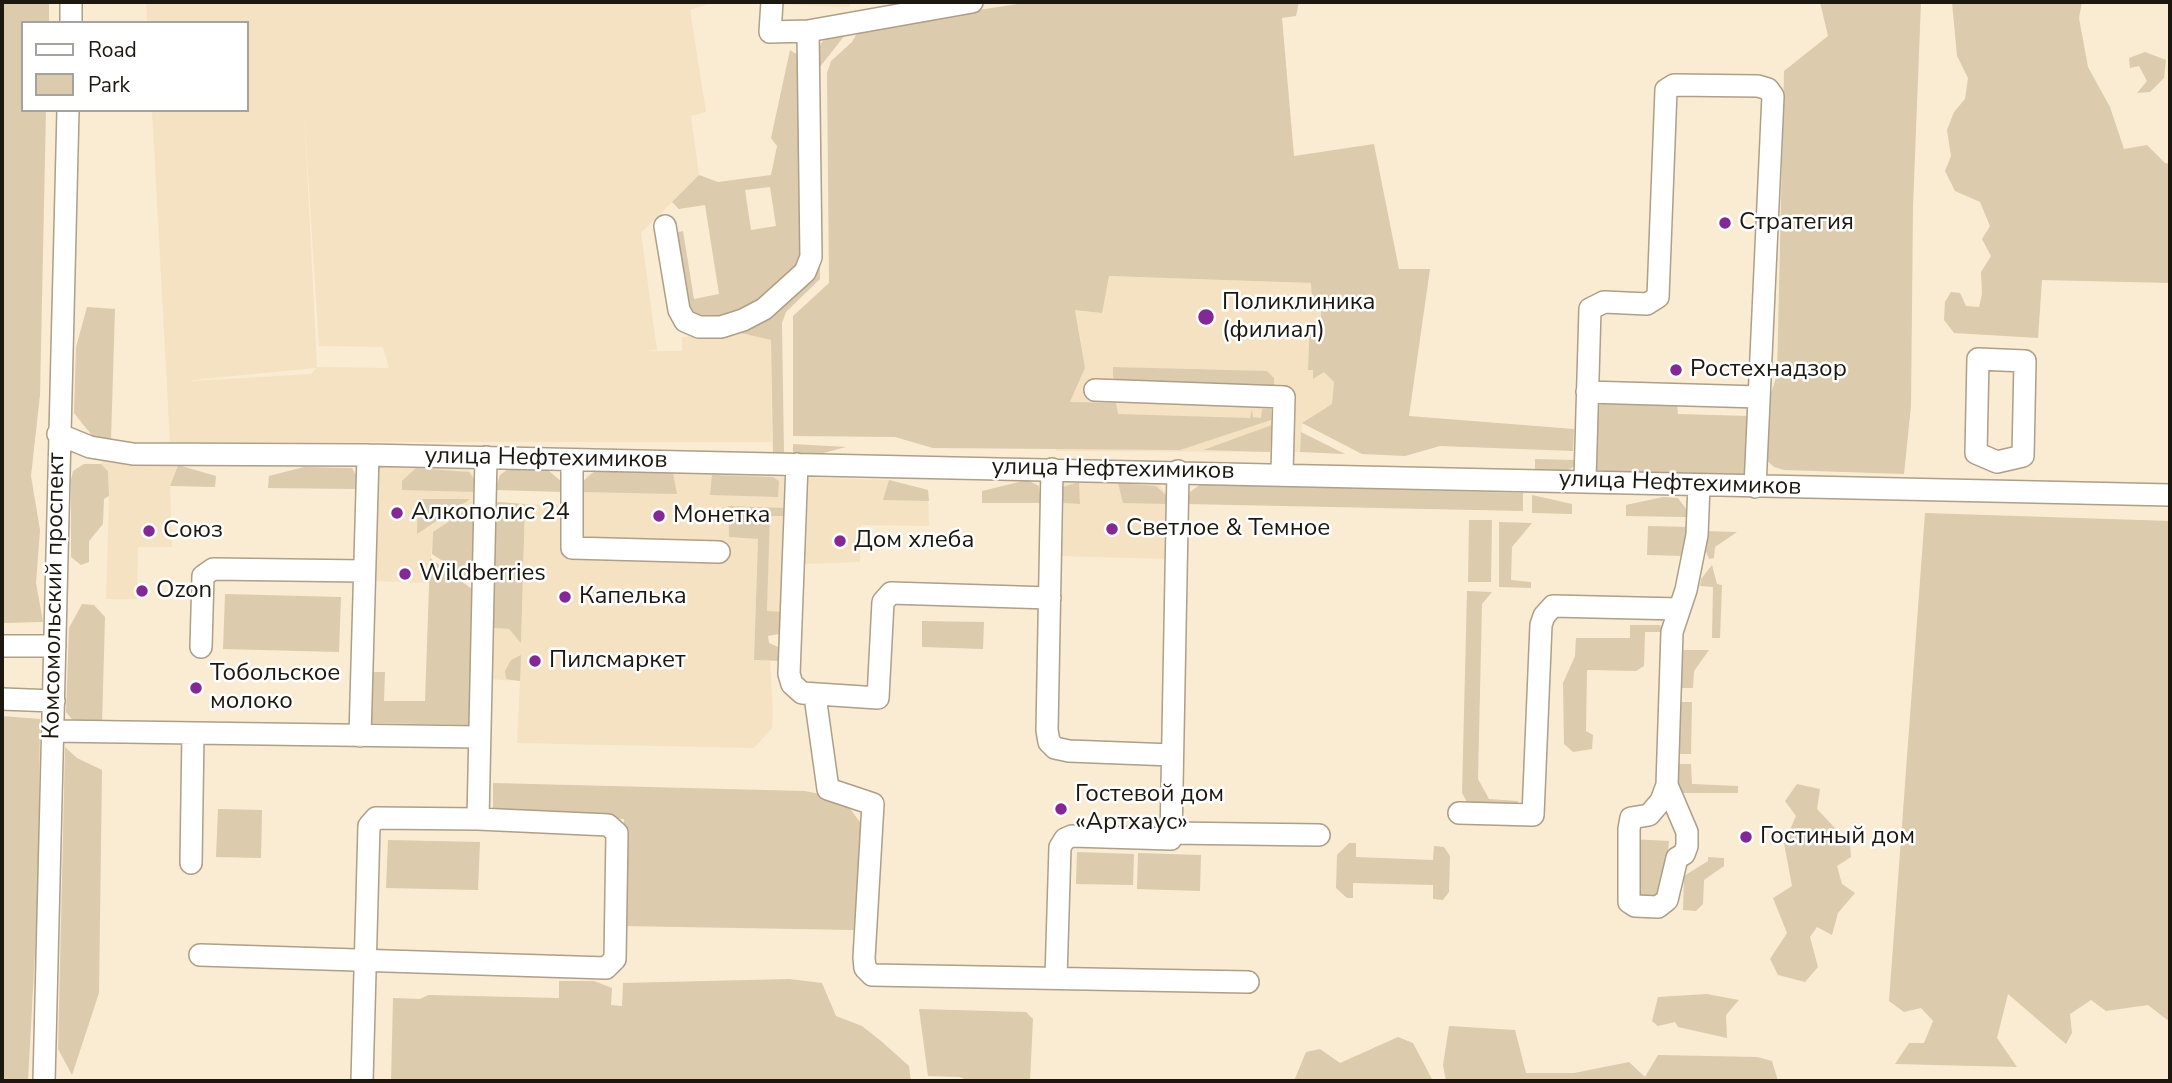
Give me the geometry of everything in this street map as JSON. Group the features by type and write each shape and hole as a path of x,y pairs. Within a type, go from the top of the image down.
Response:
{"street":[{"path":"71,2 71,21"},
{"path":"772,2 770,32 808,31 972,2"},
{"path":"664,226 679,310 685,321 699,327 720,327 743,320 764,309 805,272 811,257 808,31"},
{"path":"1586,480 1590,309 1604,302 1647,304 1658,297 1666,90 1674,85 1758,86 1768,89 1773,96 1755,486"},
{"name":"Комсомольский проспект","path":"44,1081 68,112"},
{"path":"1978,359 2025,361 2023,456 1997,463 1976,453 1978,359"},
{"path":"1095,390 1284,397 1282,474"},
{"path":"1587,391 1759,397"},
{"name":"улица Нефтехимиков","path":"58,434 90,447 132,454 486,457 2170,495"},
{"path":"360,736 368,455"},
{"path":"478,819 486,457"},
{"path":"572,460 572,548 719,552"},
{"path":"1996,492 1997,463"},
{"path":"797,464 789,674 792,684 802,693 815,696 878,698 883,602 891,593 1050,598"},
{"path":"1052,469 1046,730 1049,742 1055,748 1069,751 1172,755"},
{"path":"1056,978 1060,847 1065,839 1072,836 1171,838 1178,471"},
{"path":"1649,816 1661,801 1667,785 1672,632 1698,535 1699,485"},
{"path":"201,647 203,576 213,569 363,571"},
{"path":"1459,813 1533,815 1541,625 1544,616 1553,606 1679,608"},
{"path":"2,646 55,646"},
{"path":"815,696 828,789 873,804 865,968 872,975 1248,982"},
{"path":"2,699 54,701"},
{"path":"53,731 479,737"},
{"path":"191,863 193,733"},
{"path":"1667,785 1681,817 1687,832 1685,854 1677,858 1671,893 1658,907 1635,906 1629,902 1629,829 1632,818 1660,813 1681,817"},
{"path":"200,955 365,960 606,968 615,959 617,833 608,825 376,818 369,826 365,960 362,1081"},
{"path":"1171,833 1319,835"}],"shaded area":[{"path":"146,2 714,2 690,10 706,112 691,116 699,175 641,233 657,350 645,351 682,351 682,337 736,332 771,340 772,442 170,442 152,112 248,112 248,21 147,21","holes":["304,109 319,346 383,347 389,368 317,367","316,368 311,374 192,381"]},
{"path":"714,2 850,2 850,7"},
{"path":"1108,276 1311,283 1321,301 1321,323 1310,323 1313,370 1324,372 1334,381 1332,404 1302,423 1300,452 1056,451 1070,402 1085,368 1075,309"},
{"path":"103,460 179,461 170,486 172,547 138,547 137,599 106,599 109,496 108,471 101,464"},
{"path":"376,464 467,467 478,480 478,502 433,532 429,583 372,581"},
{"path":"595,471 889,480 928,490 929,526 861,525 860,562 802,564 800,613 767,612 770,516 728,506 729,537 758,539 754,660 770,661 773,713 772,728 754,748 517,743 520,681 489,679 492,628 509,629 521,642 525,504 575,505 587,475"},
{"path":"1064,481 1157,482 1168,494 1167,559 1061,556 1062,514 1058,502 1059,485"}],"green space":[{"path":"2,2 49,2 49,21 21,21 21,112 46,112 40,395 31,476 40,530 36,583 43,622 2,623"},
{"path":"1031,2 1299,2 1296,16 1282,18 1294,156 1374,144 1399,269 1430,269 1409,416 1574,429 1573,451 1440,446 1405,456 1362,454 1302,423 1332,404 1334,382 1324,372 1313,379 1313,370 1308,370 1310,322 1321,322 1321,301 1312,300 1311,283 1109,276 1102,313 1075,310 1085,368 1070,402 1116,403 1118,414 1250,418 1252,409 1253,417 1261,418 1262,409 1271,409 1271,420 1180,450 933,448 895,437 793,436 793,316 829,283 827,73 831,61 852,42 860,28"},
{"path":"1820,2 1921,2 1913,207 1911,406 1904,474 1784,470 1774,467 1763,457 1764,414 1777,375 1784,71 1828,36"},
{"path":"1952,2 2082,2 2079,18 2088,67 2110,107 2124,149 2147,145 2165,163 2170,164 2170,283 2042,280 2038,338 1954,333 1944,320 1945,302 1951,292 1960,293 1966,306 1979,307 1982,294 1981,272 1991,256 1982,239 1990,226 1980,202 1955,191 1945,171 1951,156 1947,130 1954,112 1965,99 1968,78 1957,56"},
{"path":"849,30 819,68 820,279 786,312 782,323 784,455 773,454 771,340 736,332 804,283 816,59 821,43 830,35"},
{"path":"790,50 798,55 805,250 791,281 735,318 690,318 674,233 683,231 694,299 719,294 705,205 679,209 672,202 699,175 718,182 771,175 777,146 771,138","holes":["770,187 776,226 751,230 745,190"]},
{"path":"2145,52 2166,60 2164,78 2150,92 2137,93 2147,81 2139,66 2130,68 2129,58"},
{"path":"87,307 115,309 111,440 94,438 74,413 76,347"},
{"path":"1113,367 1267,371 1274,378 1274,390 1121,386 1113,377"},
{"path":"1605,401 1677,404 1678,414 1748,416 1745,474 1604,473 1596,470 1593,464 1595,409"},
{"path":"1272,425 1270,452 1203,450"},
{"path":"1301,432 1345,454 1300,452"},
{"path":"793,444 846,447 812,456 793,456"},
{"path":"1535,459 1576,460 1575,466 1565,472 1535,472"},
{"path":"84,464 101,464 108,471 109,496 104,499 103,524 89,541 89,562 81,565 71,557 71,480 73,471"},
{"path":"178,465 216,476 215,487 170,486"},
{"path":"304,467 352,468 357,477 356,489 268,488 269,476"},
{"path":"416,468 469,472 476,482 476,492 402,490 402,481"},
{"path":"508,469 548,470 563,483 563,492 495,490 500,475"},
{"path":"595,471 673,473 677,494 581,492 582,482"},
{"path":"712,475 773,477 779,481 778,497 710,495"},
{"path":"889,480 928,490 929,501 883,500"},
{"path":"1027,480 1039,486 1041,503 982,503 982,491"},
{"path":"1079,482 1080,504 1064,503 1060,499 1060,488"},
{"path":"1118,483 1156,486 1166,495 1167,504 1123,503"},
{"path":"1201,484 1523,493 1523,511 1187,504 1190,492"},
{"path":"1532,495 1572,504 1572,514 1532,513"},
{"path":"1663,497 1678,498 1686,509 1686,517 1626,516 1626,505"},
{"path":"418,499 470,499 417,534"},
{"path":"478,502 476,583 432,554 433,532"},
{"path":"498,502 525,504 521,643 509,629 492,628 494,505"},
{"path":"728,506 785,508 786,516 770,516 767,611 784,612 784,633 768,636 769,643 783,649 783,661 754,660 758,539 729,537"},
{"path":"1925,513 2170,521 2170,1022 2148,1005 2106,1011 2091,1000 2070,1014 2072,1033 2066,1044 2008,994 1997,1038 2017,1067 1895,1064 1909,1043 1924,1043 1933,1021 1921,1008 1904,1012 1889,1001"},
{"path":"1469,520 1492,520 1491,582 1468,582"},
{"path":"1499,522 1532,523 1512,547 1511,580 1531,582 1531,588 1499,587"},
{"path":"1648,526 1690,527 1684,556 1647,555"},
{"path":"1704,531 1737,532 1715,547 1714,558 1709,559 1703,544"},
{"path":"430,558 476,592 472,725 371,723 373,672 385,672 384,701 425,701"},
{"path":"1712,565 1717,584 1722,585 1720,638 1712,638 1713,587 1700,586 1701,579"},
{"path":"1467,591 1492,592 1482,604 1478,779 1489,799 1518,801 1517,809 1468,804 1462,793"},
{"path":"225,594 341,597 339,652 223,649"},
{"path":"82,604 94,605 105,617 102,725 76,724 66,712 69,628"},
{"path":"922,621 984,622 983,649 922,647"},
{"path":"1630,625 1660,625 1663,632 1645,632 1644,666 1636,671 1587,670 1586,731 1593,735 1592,749 1573,752 1564,744 1563,683 1575,656 1576,638 1630,638"},
{"path":"1683,650 1709,650 1694,671 1693,688 1680,688 1680,655"},
{"path":"521,655 520,681 506,679 505,671 511,660"},
{"path":"1676,702 1692,702 1691,754 1675,754"},
{"path":"2,716 40,719 38,897 28,1081 2,1081"},
{"path":"65,747 77,758 102,770 99,993 72,1075 58,1049"},
{"path":"1677,764 1691,764 1692,784 1738,786 1738,793 1679,793"},
{"path":"493,783 805,791 829,796 848,806 863,826 859,925 853,930 622,926 624,819 493,813"},
{"path":"1797,784 1820,789 1817,809 1850,844 1851,857 1837,866 1842,884 1855,893 1838,913 1832,935 1817,927 1810,937 1818,967 1805,982 1778,975 1770,959 1787,933 1773,898 1792,886 1784,843 1796,816 1785,801"},
{"path":"218,809 262,810 261,858 216,857"},
{"path":"1632,839 1669,841 1664,896 1637,898"},
{"path":"388,840 480,842 478,890 386,888"},
{"path":"1349,843 1356,843 1356,857 1433,860 1434,846 1444,847 1450,856 1449,892 1443,900 1433,899 1433,885 1353,883 1353,898 1347,898 1336,888 1337,855"},
{"path":"1077,852 1134,854 1133,885 1076,884"},
{"path":"1138,853 1201,855 1200,891 1137,889"},
{"path":"1708,857 1724,858 1724,866 1704,880 1703,904 1696,911 1683,910 1684,876 1708,861"},
{"path":"789,979 822,983 836,1016 862,1026 881,1041 909,1066 911,1081 391,1081 393,998 420,999 428,995 559,998 559,981 594,981 612,988 611,1005 622,1006 623,983"},
{"path":"1707,994 1739,1000 1726,1015 1727,1038 1678,1027 1675,1022 1658,1026 1652,1021 1658,997"},
{"path":"919,1009 1026,1012 1033,1019 1030,1081 969,1081 960,1077 928,1076"},
{"path":"1449,1026 1515,1030 1526,1073 1574,1073 1629,1062 1645,1077 1658,1055 1757,1057 1772,1061 1778,1081 1446,1081 1443,1065"},
{"path":"1398,1037 1413,1043 1433,1081 1294,1081 1306,1052 1320,1049 1340,1063"}],"place":[{"name":"Стратегия","path":"1725,223"},
{"name":"Поликлиника (филиал)","path":"1206,317"},
{"name":"Ростехнадзор","path":"1676,370"},
{"name":"Алкополис 24","path":"397,513"},
{"name":"Монетка","path":"659,516"},
{"name":"Светлое & Темное","path":"1112,529"},
{"name":"Союз","path":"149,531"},
{"name":"Дом хлеба","path":"840,541"},
{"name":"Wildberries","path":"405,574"},
{"name":"Ozon","path":"142,591"},
{"name":"Капелька","path":"565,597"},
{"name":"Пилсмаркет","path":"535,661"},
{"name":"Тобольское молоко","path":"196,688"},
{"name":"Гостевой дом «Артхаус»","path":"1061,809"},
{"name":"Гостиный дом","path":"1746,837"}]}
